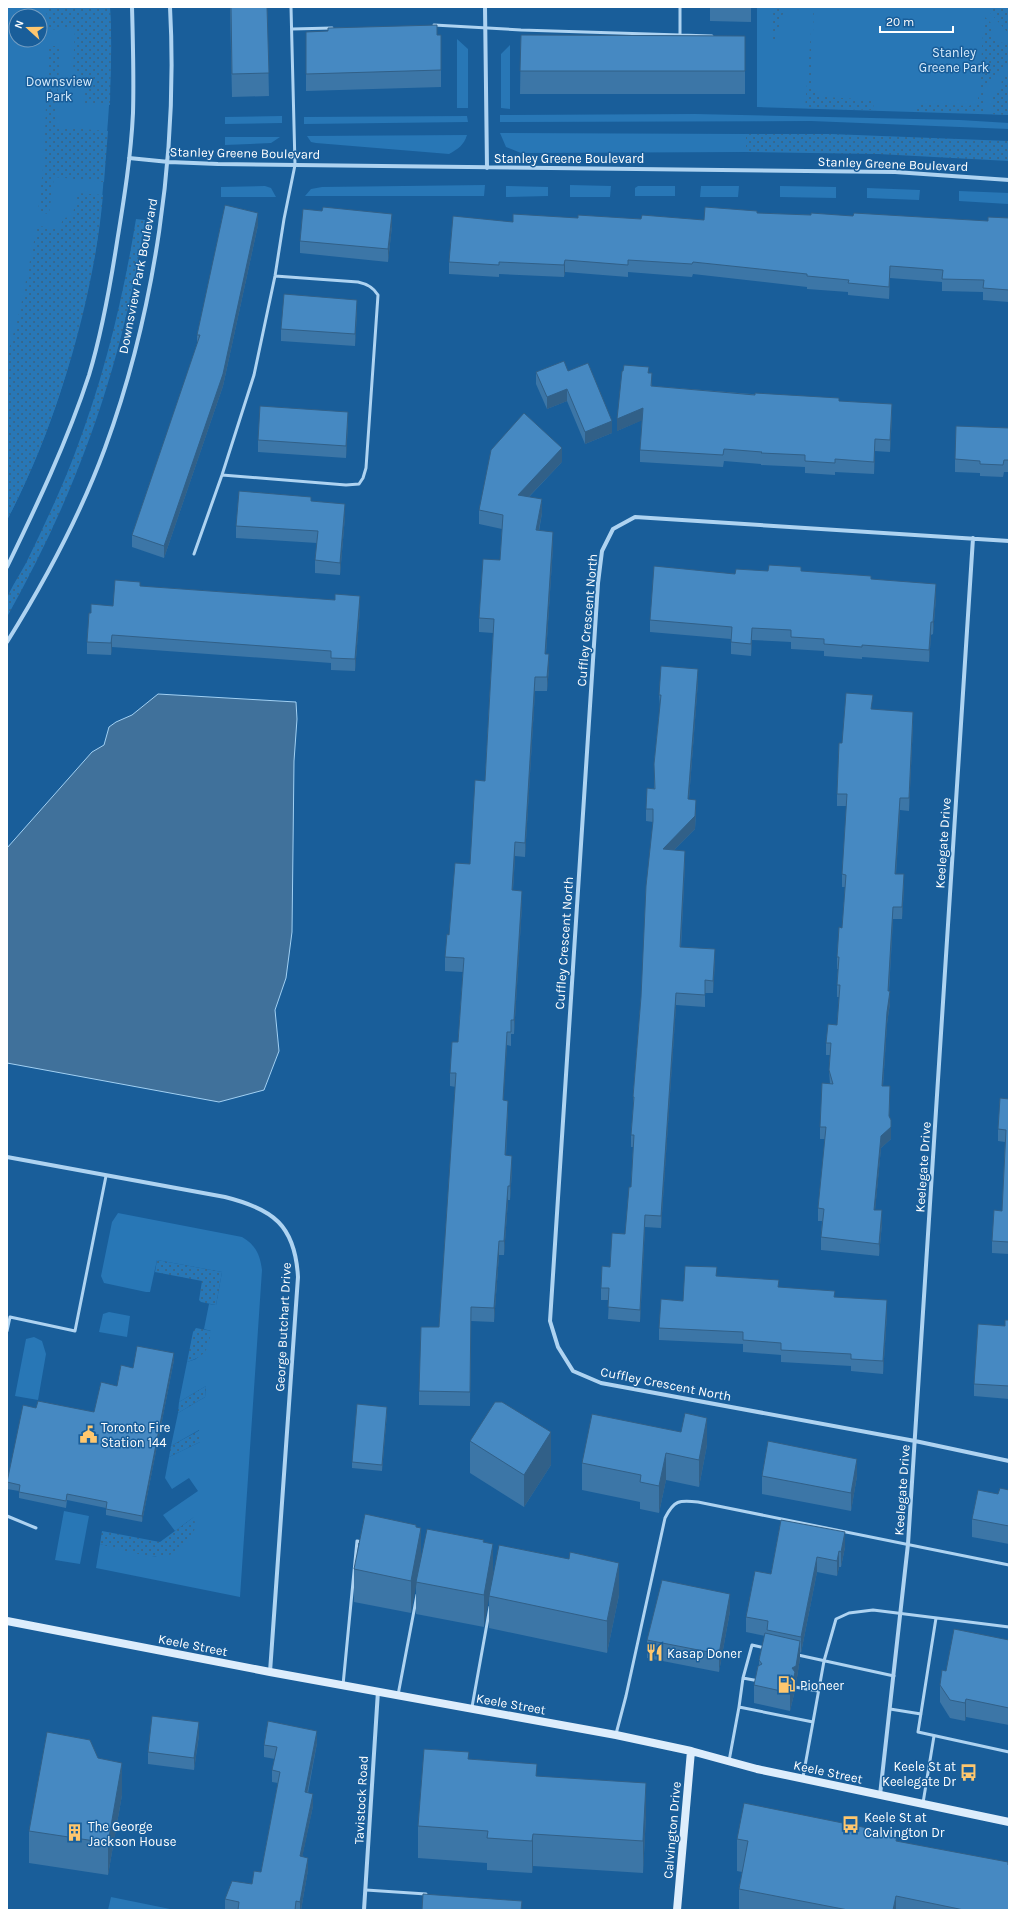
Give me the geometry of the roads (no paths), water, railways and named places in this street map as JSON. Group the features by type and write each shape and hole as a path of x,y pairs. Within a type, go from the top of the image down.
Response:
{"main road":[{"name":"Keele Street","path":"7,1621 270,1672 616,1735 691,1751 803,1779 1009,1822"},
{"name":"Calvington Drive","path":"677,1910 691,1751"}],"street":[{"name":"Downsview Park Boulevard","path":"7,567 42,496 89,375 113,271 129,158 133,96 132,7"},
{"name":"Downsview Park Boulevard","path":"7,642 40,588 78,513 105,449 127,383 148,292 169,162 173,47 170,7"},
{"path":"485,7 487,168"},
{"name":"Stanley Greene Boulevard","path":"129,158 169,162 295,165 895,172 1009,180"},
{"name":"Cuffley Crescent North","path":"1009,541 635,517 613,528 602,551 598,583 550,1321 558,1347 573,1371 601,1383 915,1441 1009,1461"},
{"name":"Keelegate Drive","path":"880,1795 908,1544 973,538"},
{"name":"George Butchart Drive","path":"7,1157 250,1204 265,1211 279,1222 291,1239 297,1258 298,1277 270,1672"},
{"name":"Tavistock Road","path":"364,1910 378,1691"}],"lane":[{"path":"194,554 222,476 254,375 275,276 284,219 295,165 291,7"},
{"path":"680,7 680,34"},
{"path":"432,25 715,36"},
{"path":"292,29 339,28"},
{"path":"222,476 359,484 364,473 378,295 367,284 358,282 275,276"},
{"path":"7,1331 10,1317 75,1331 106,1176"},
{"path":"616,1735 665,1518 670,1508 676,1502 698,1502 1009,1565"},
{"path":"7,1516 36,1528"},
{"path":"343,1685 357,1541 365,1542"},
{"path":"398,1695 418,1592"},
{"path":"472,1708 491,1600"},
{"path":"803,1779 824,1661 836,1619 849,1613 873,1610 1009,1627"},
{"path":"936,1618 918,1732 1009,1752"},
{"path":"729,1761 743,1678 752,1645 766,1648"},
{"path":"795,1655 894,1676"},
{"path":"743,1678 759,1680"},
{"path":"795,1687 818,1691"},
{"path":"739,1707 813,1722"},
{"path":"890,1709 921,1714"},
{"path":"923,1804 934,1736"},
{"path":"366,1890 429,1894"}],"place":[{"name":"Toronto Fire Station 144","path":"88,1434"},
{"name":"Kasap Doner","path":"654,1653"},
{"name":"Pioneer","path":"787,1685"},
{"name":"Keele St at Keelegate Dr","path":"969,1773"},
{"name":"Keele St at Calvington Dr","path":"851,1824"},
{"name":"The George Jackson House","path":"75,1833"}],"park label":[{"name":"Stanley Greene Park","path":"954,60"},
{"name":"Downsview Park","path":"59,88"}]}
